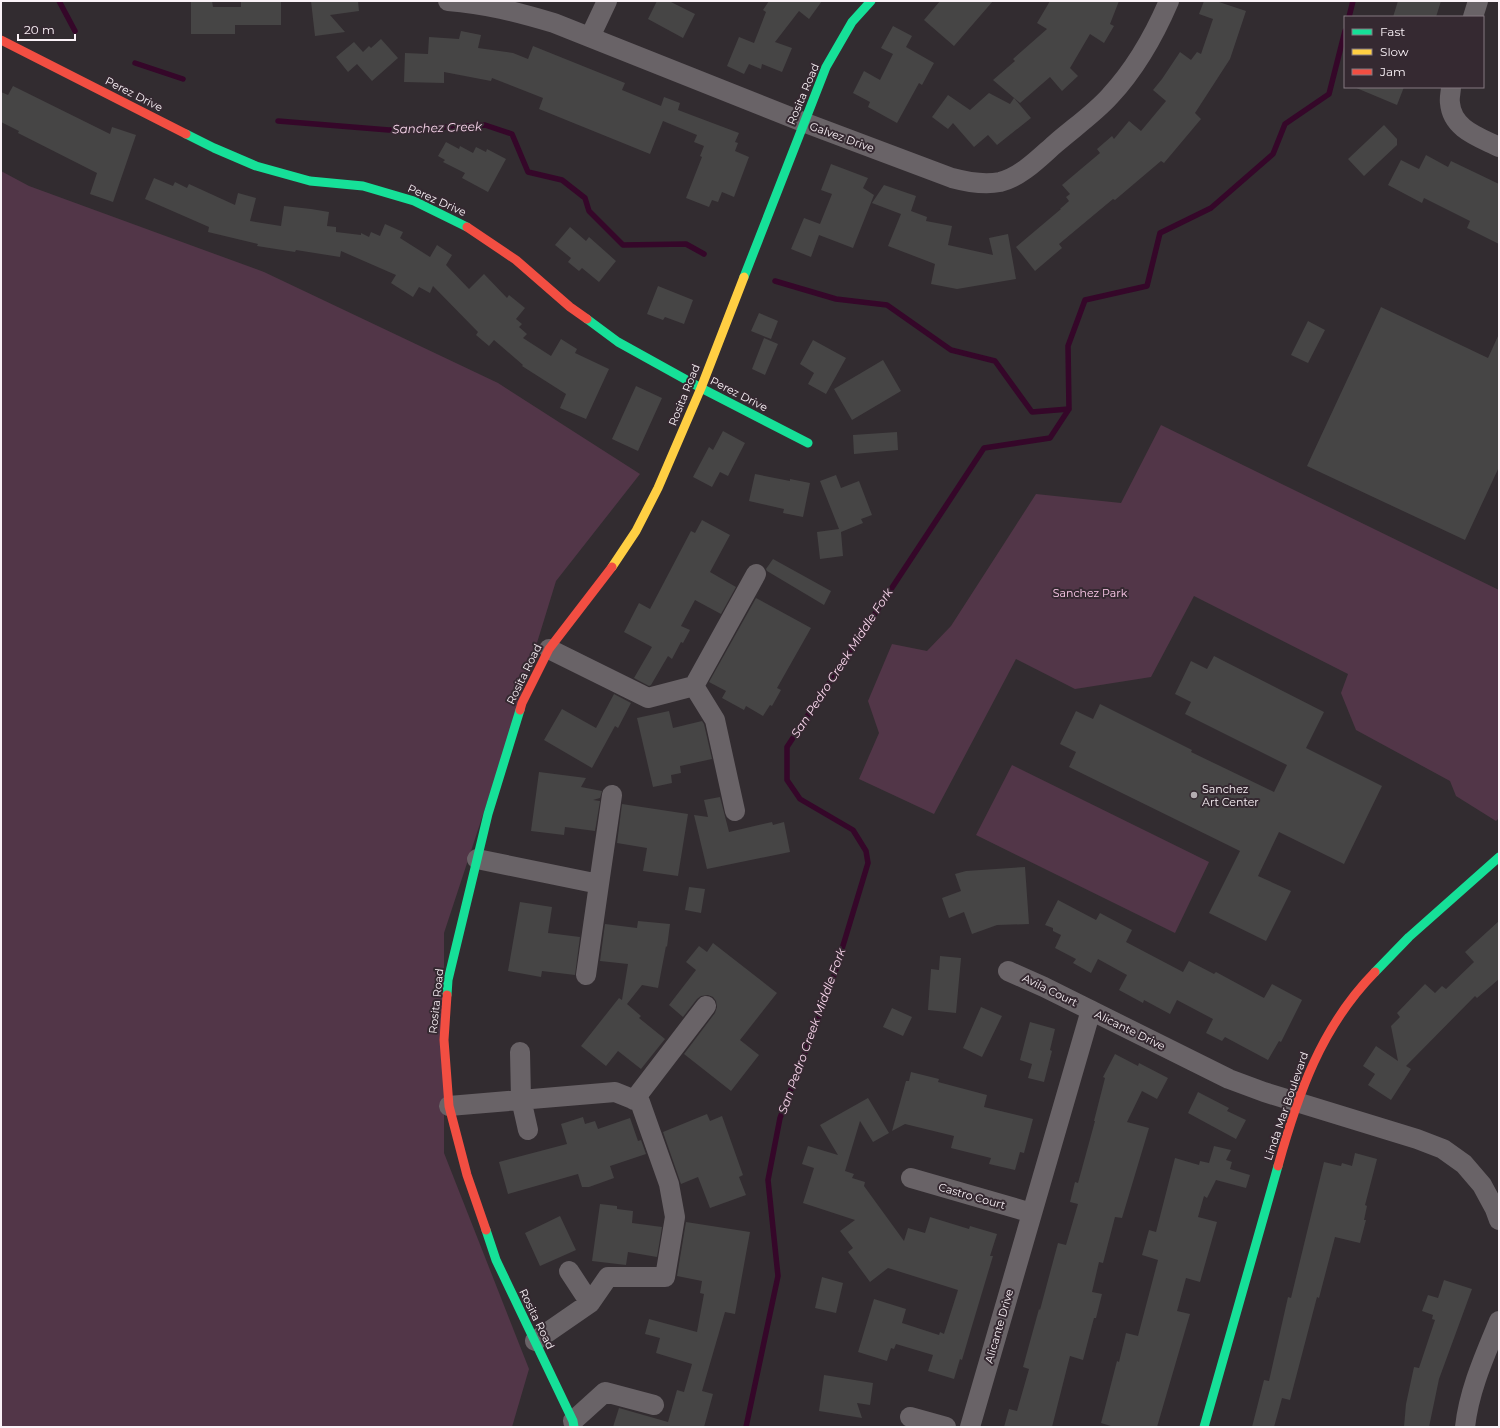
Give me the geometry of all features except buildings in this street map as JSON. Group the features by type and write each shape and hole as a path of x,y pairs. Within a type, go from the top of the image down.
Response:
{"street":[{"name":"Galvez Drive","path":"448,1 478,3 515,11 554,23 804,122 952,178 974,183 1000,182 1020,172 1032,164 1109,97 1135,65 1156,30 1169,1"},
{"path":"590,37 606,1"},
{"name":"Rosita Road","path":"574,1424 496,1260 467,1175 449,1106 444,1040 448,980 488,814 522,703 549,649 609,571 636,530 658,488 700,388 826,67 852,22 871,1"},
{"path":"1473,16 1478,1"},
{"name":"Perez Drive","path":"1,40 214,148 256,166 310,181 363,186 414,201 463,224 516,260 570,307 618,342 700,388 808,443"},
{"path":"1451,88 1450,103 1454,118 1467,131 1499,147"},
{"path":"549,649 648,698 694,686 756,574"},
{"path":"694,686 715,720 735,811"},
{"path":"586,975 612,795"},
{"name":"Linda Mar Boulevard","path":"1204,1427 1284,1145 1310,1070 1323,1040 1356,991 1397,948 1499,857"},
{"path":"477,859 599,884"},
{"name":"Avila Court","path":"1008,971 1091,1010"},
{"path":"634,1100 706,1006"},
{"name":"Alicante Drive","path":"970,1427 1091,1010 1229,1079 1264,1092 1417,1139 1443,1149 1464,1164 1482,1185 1498,1212"},
{"path":"520,1052 521,1100 528,1130"},
{"path":"449,1106 615,1092 640,1102 669,1184 675,1217 665,1277 608,1277 590,1303 535,1341"},
{"name":"Castro Court","path":"911,1178 1032,1213"},
{"path":"569,1271 590,1303"},
{"path":"1464,1427 1482,1360 1499,1321"},
{"path":"574,1424 605,1392 654,1405"},
{"path":"910,1417 946,1427"}],"green space":[{"path":"1,171 29,186 264,272 498,383 640,474 556,581 500,763 444,933 444,1153 529,1369 512,1427 1,1427"},
{"name":"Sanchez Park","path":"1161,425 1499,590 1499,818 1496,821 1456,796 1450,781 1356,730 1341,693 1348,674 1194,596 1151,677 1075,689 1016,659 934,814 859,779 879,733 868,701 892,644 927,651 951,626 1036,494 1121,503"},
{"path":"1012,765 1209,862 1175,933 976,835"}],"waterway":[{"name":"Sanchez Creek","path":"59,1 75,31"},
{"path":"1349,16 1353,1"},
{"path":"1069,409 1068,346 1085,300 1147,286 1160,233 1211,208 1273,154 1285,124 1329,94 1344,35"},
{"name":"Sanchez Creek","path":"135,63 183,79"},
{"name":"Sanchez Creek","path":"278,121 389,130 485,125 512,134 528,172 562,180 585,198 589,211 623,245 686,244 704,254"},
{"name":"Sanchez Creek","path":"775,281 836,299 887,305 951,350 995,361 1032,412 1069,409"},
{"name":"San Pedro Creek Middle Fork","path":"746,1427 778,1276 768,1180 780,1118 832,982 868,863 866,851 853,830 800,799 787,780 787,747 984,448 1050,438 1069,409"}],"traffic: fast":[{"path":"744,277 826,67 852,22 871,1"},
{"path":"186,134 256,166 310,181 363,186 414,201 467,227"},
{"path":"587,319 618,342 701,388 808,443"},
{"path":"447,995 448,980 488,814 520,710"},
{"path":"1375,972 1409,937 1499,857"},
{"path":"1204,1427 1278,1166"},
{"path":"486,1230 496,1260 573,1421 574,1427"}],"traffic: slow":[{"path":"612,567 636,531 658,488 701,388 744,277"}],"traffic: jam":[{"path":"1,40 186,134"},
{"path":"467,227 516,260 570,307 587,319"},
{"path":"520,710 549,649 612,567"},
{"path":"1278,1166 1303,1087 1314,1063 1340,1015 1356,993 1375,972"},
{"path":"447,995 444,1040 449,1106 467,1175 486,1230"}],"place":[{"name":"Sanchez Art Center","path":"1194,795"}]}
